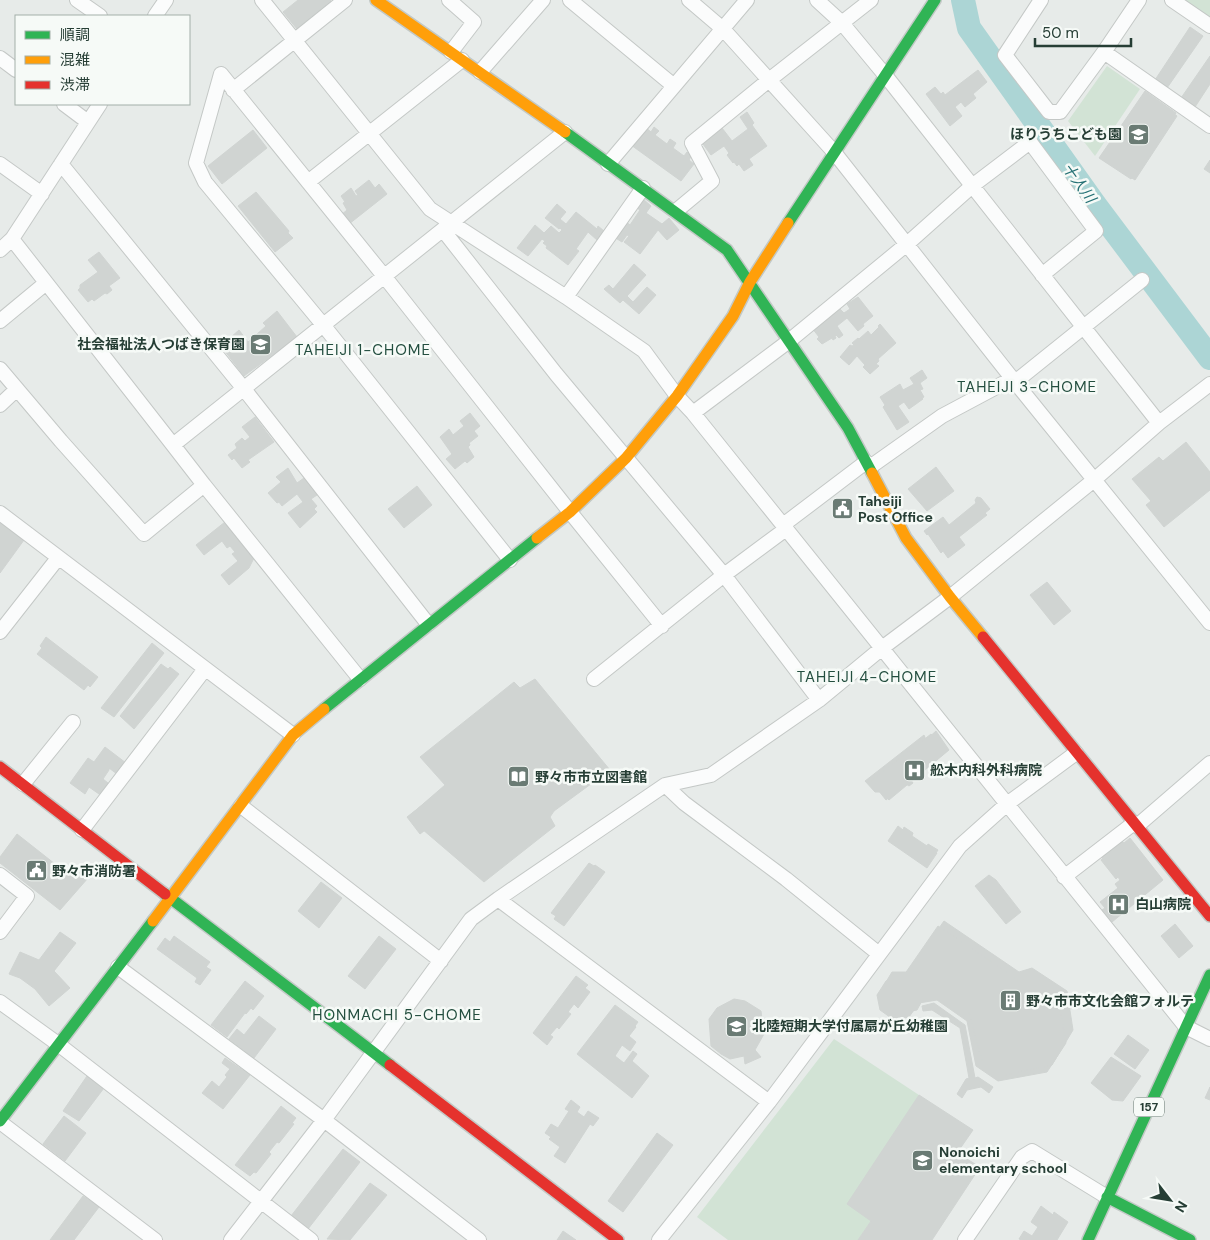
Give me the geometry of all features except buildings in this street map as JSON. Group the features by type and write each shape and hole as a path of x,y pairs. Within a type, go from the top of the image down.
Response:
{"main road":[{"path":"376,0 565,132 728,250 848,428 906,538 1076,753 1210,916"},
{"path":"0,1122 294,735 428,624 570,512 626,458 677,396 733,316 750,282 934,0"},
{"path":"0,767 618,1240"},
{"name":"157","path":"1088,1240 1210,975"},
{"path":"1108,1197 1190,1240"}],"street":[{"path":"77,0 99,15"},
{"path":"156,15 166,0"},
{"path":"262,0 430,209 447,227 556,374 724,575 820,700"},
{"path":"233,90 345,0"},
{"path":"308,182 369,134 456,56 474,22 449,0"},
{"path":"480,72 543,0"},
{"path":"570,0 674,86"},
{"path":"689,0 723,29 834,152 1014,382 1210,623"},
{"path":"608,164 747,0"},
{"path":"817,0 842,23 885,75 1159,423"},
{"path":"676,211 712,181 692,143 768,80 871,0"},
{"path":"1041,0 1004,55 1049,112 1060,112 1139,0"},
{"path":"1172,0 1210,26"},
{"path":"1104,52 1210,126"},
{"path":"0,58 15,69"},
{"path":"510,560 324,326 205,182 196,163 221,74 662,626"},
{"path":"65,105 88,122"},
{"path":"0,250 12,239 99,105"},
{"path":"173,445 565,132"},
{"path":"693,413 789,341 907,244 972,186 1030,142 1096,230 1042,274"},
{"path":"0,164 42,194"},
{"path":"61,164 244,389 428,624"},
{"path":"566,297 643,188"},
{"path":"447,227 566,297 644,350 677,396 693,413 785,527 1186,1027 1210,1039"},
{"path":"12,239 204,485 360,679"},
{"path":"594,679 785,527 868,464 942,416 1002,384 1014,382 1142,280"},
{"path":"0,321 46,283"},
{"path":"0,369 144,534 204,485"},
{"path":"231,1240 374,1054 471,919 665,785 711,775 820,700 882,648 1094,480 1159,423 1210,384"},
{"path":"0,405 17,389"},
{"path":"0,513 294,735"},
{"path":"0,632 58,558"},
{"path":"82,830 205,669"},
{"path":"23,784 73,722"},
{"path":"659,1240 769,1102 960,846 1007,804 1076,753"},
{"path":"1064,876 1135,824 1210,764"},
{"path":"665,785 684,803 786,879 879,954"},
{"path":"241,806 440,961"},
{"path":"0,875 27,896 0,932"},
{"path":"498,899 769,1102"},
{"path":"118,967 324,1120 479,1240"},
{"path":"0,1002 58,1044 311,1240"},
{"path":"0,1122 155,1240"},
{"path":"965,1240 1022,1157 1032,1151 1108,1197"}],"green space":[{"path":"1180,0 1210,0 1210,20"},
{"path":"1107,66 1140,89 1095,156 1068,121"},
{"path":"834,1039 919,1095 848,1204 871,1221 858,1240 728,1240 697,1217"}],"waterway":[{"name":"十人川","path":"963,0 969,28 1095,205 1210,358"}],"traffic: fast":[{"path":"788,223 935,0"},
{"path":"565,132 727,250 848,428 872,473"},
{"path":"324,709 537,538"},
{"path":"165,894 390,1065"},
{"path":"0,1121 153,921"},
{"path":"1088,1240 1210,975"},
{"path":"1107,1197 1190,1240"}],"traffic: slow":[{"path":"376,0 565,132"},
{"path":"537,538 570,512 626,458 677,396 733,316 750,282 788,223"},
{"path":"872,473 906,538 983,637"},
{"path":"153,921 293,735 324,709"}],"traffic: jam":[{"path":"983,637 1210,916"},
{"path":"0,767 165,894"},
{"path":"390,1065 618,1240"}],"place":[{"name":"ほりうちこども園","path":"1138,134"},
{"name":"社会福祉法人つばき保育園","path":"261,344"},
{"name":"Taheiji Post Office","path":"842,509"},
{"name":"舩木内科外科病院","path":"914,770"},
{"name":"野々市市立図書館","path":"519,777"},
{"name":"野々市消防署","path":"36,871"},
{"name":"白山病院","path":"1119,904"},
{"name":"野々市市文化会館フォルテ","path":"1010,1001"},
{"name":"北陸短期大学付属扇が丘幼稚園","path":"736,1026"},
{"name":"Nonoichi elementary school","path":"923,1160"}],"district":[{"name":"TAHEIJI 1-CHOME","path":"363,350"},
{"name":"TAHEIJI 3-CHOME","path":"1027,387"},
{"name":"TAHEIJI 4-CHOME","path":"867,677"},
{"name":"HONMACHI 5-CHOME","path":"397,1015"}]}
